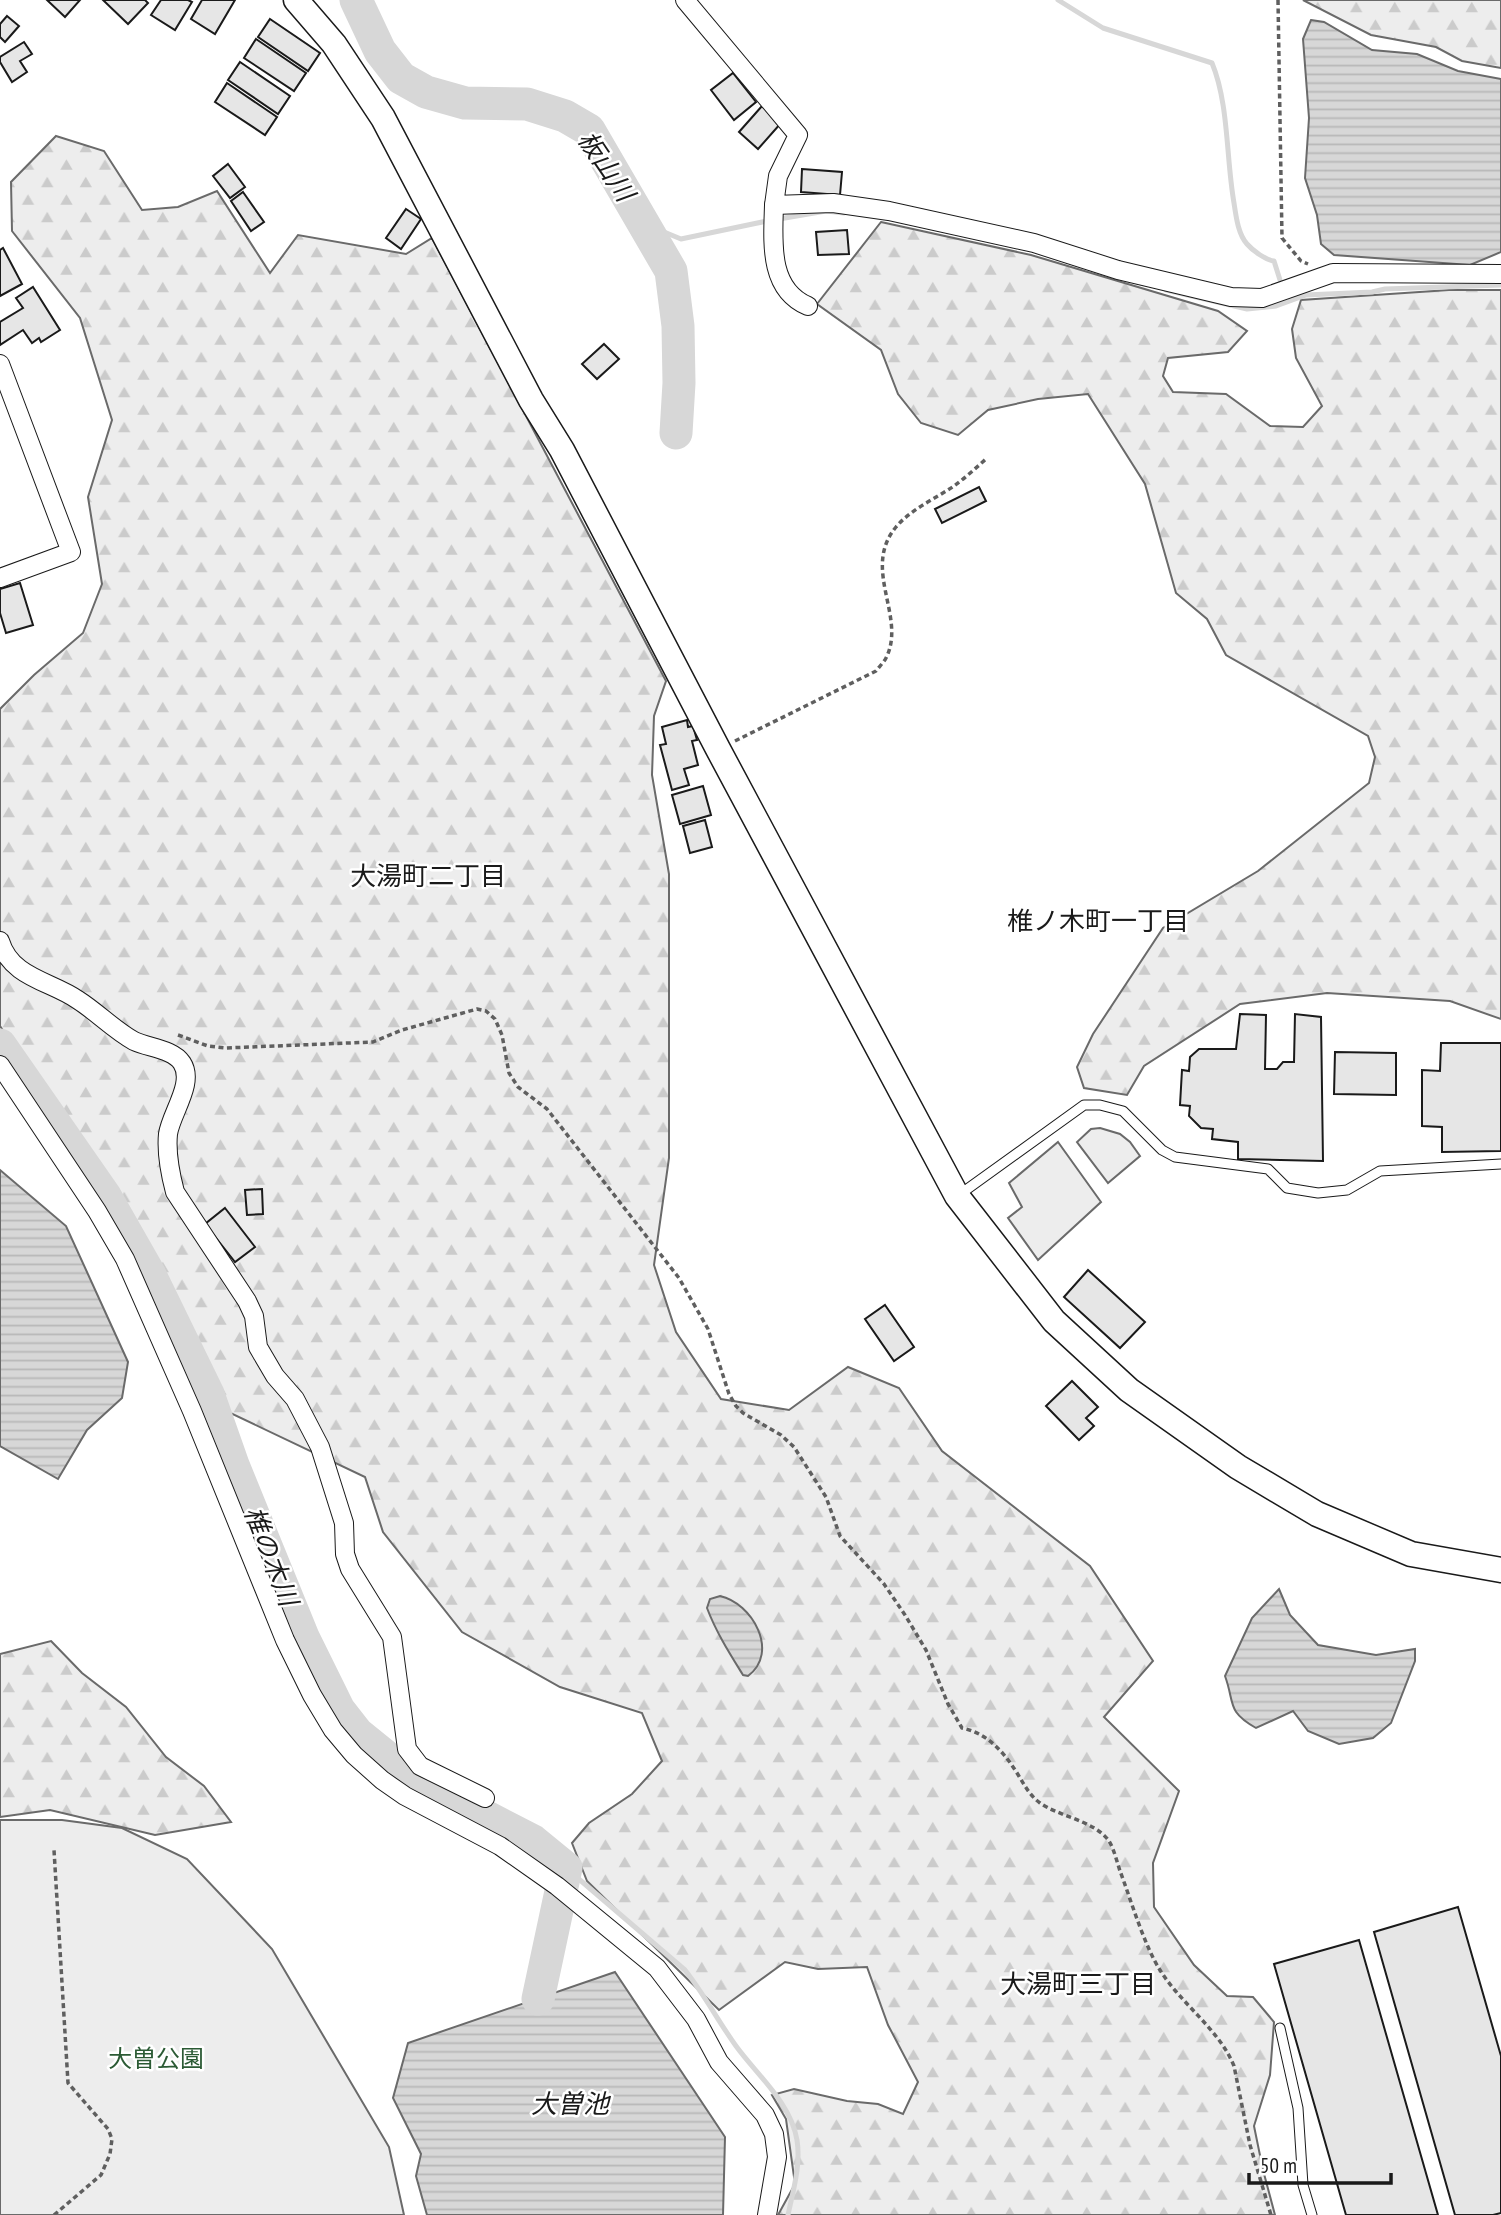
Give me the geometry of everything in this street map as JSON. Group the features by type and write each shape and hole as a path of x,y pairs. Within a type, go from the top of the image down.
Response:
{"street":[{"path":"296,0 334,44 383,118 957,1196 1054,1321 1129,1390 1238,1467 1317,1514 1411,1554 1501,1570"},
{"path":"685,0 798,135 778,176 773,241 777,271 785,289 800,303 808,306"},
{"path":"774,205 833,203 889,211 1034,243 1118,270 1231,298 1262,298 1333,273 1501,274"},
{"path":"0,578 71,552 1,368"},
{"path":"0,941 11,962 25,974 76,998 134,1040 174,1055 181,1061 186,1079 168,1134 170,1172 175,1192 247,1301 254,1316 258,1347 295,1399 320,1447 344,1523 345,1554 350,1569 392,1637 407,1749 420,1766 485,1798"},
{"path":"0,1065 97,1211 125,1259 192,1411 285,1640 333,1730 354,1755 382,1780 405,1796 500,1846 556,1886 657,1968 696,2019 719,2062 765,2115 774,2134 776,2168 767,2215"}],"lane":[{"path":"957,1196 1084,1105 1100,1105 1123,1111 1162,1150 1175,1157 1268,1169 1287,1188 1318,1193 1347,1189 1380,1171 1501,1164"},
{"path":"1280,2028 1298,2108 1303,2185 1312,2215"}],"path":[{"path":"1278,0 1282,238 1301,261 1333,273"},
{"path":"718,749 876,671 886,658 890,642 890,625 881,573 885,546 896,527 911,513 956,485 987,458"},
{"path":"150,1047 165,1035 176,1035 208,1046 226,1048 373,1042 402,1030 477,1009 486,1011 495,1019 502,1035 509,1073 518,1087 548,1109 680,1278 708,1329 729,1394 736,1406 781,1435 794,1447 826,1497 841,1536 884,1584 926,1650 948,1704 962,1728 986,1736 1013,1766 1029,1793 1041,1804 1084,1823 1109,1840 1158,1968 1182,2001 1229,2054 1270,2215"},
{"path":"54,1850 68,2083 108,2130 112,2139 110,2154 101,2175 54,2215"}],"green space":[{"path":"1303,0 1501,0 1501,68 1462,61 1436,47 1371,35"},
{"path":"56,136 104,151 142,210 178,207 217,191 270,273 298,235 406,254 432,238 666,681 654,716 652,775 669,874 669,1158 654,1265 676,1332 721,1399 789,1410 848,1367 899,1388 942,1451 1090,1566 1153,1661 1104,1717 1179,1791 1153,1863 1154,1907 1194,1965 1227,1996 1253,1997 1274,2022 1270,2075 1254,2126 1275,2215 778,2215 795,2184 786,2119 772,2095 794,2089 847,2101 878,2104 903,2114 918,2082 888,2025 867,1967 818,1969 785,1962 719,2010 587,1881 572,1843 589,1823 632,1794 662,1761 642,1713 560,1687 462,1632 383,1532 365,1477 224,1410 103,1177 0,1026 0,709 34,675 83,633 102,584 88,497 112,420 80,318 12,231 11,182"},
{"path":"881,222 1031,255 1218,311 1247,331 1228,352 1168,358 1163,376 1173,392 1226,394 1270,426 1303,427 1322,406 1296,358 1292,329 1301,300 1449,290 1501,290 1501,1019 1450,1001 1327,993 1240,1004 1144,1066 1127,1095 1084,1088 1077,1067 1093,1034 1163,928 1258,871 1369,783 1375,757 1368,736 1226,655 1207,619 1176,593 1145,484 1088,394 1038,399 988,410 958,435 921,423 898,394 881,350 817,304"},
{"path":"51,1641 82,1673 126,1707 166,1757 204,1786 231,1822 155,1835 50,1810 0,1817 0,1654"}],"shaded area":[{"path":"1100,1128 1120,1134 1140,1156 1108,1183 1077,1142 1091,1129"},
{"path":"1058,1142 1101,1202 1038,1260 1008,1218 1022,1207 1009,1183"},
{"name":"大曽公園","path":"0,1820 62,1820 122,1828 187,1859 272,1949 389,2147 404,2215 0,2215"}],"water":[{"path":"1311,20 1324,22 1372,50 1417,54 1458,71 1501,79 1501,252 1470,265 1334,255 1321,244 1317,215 1305,178 1309,118 1303,39"},
{"path":"0,1170 66,1226 128,1362 122,1398 87,1430 58,1479 0,1446"},
{"path":"1279,1589 1290,1615 1318,1645 1376,1655 1415,1649 1415,1661 1391,1723 1373,1738 1339,1744 1308,1731 1293,1711 1256,1728 1236,1711 1225,1676 1252,1618"},
{"path":"720,1596 732,1600 742,1608 758,1630 762,1654 757,1666 748,1676 743,1675 733,1659 707,1608 710,1599"},
{"name":"大曽池","path":"615,1972 725,2137 723,2215 427,2215 416,2176 421,2154 393,2098 408,2043"}],"building":[{"path":"47,0 80,0 65,17"},
{"path":"103,0 145,0 148,3 128,24"},
{"path":"161,0 192,2 175,30 151,15"},
{"path":"202,0 235,0 215,34 191,19"},
{"path":"7,16 19,26 5,42 0,37 0,24"},
{"path":"270,19 320,53 308,71 258,37"},
{"path":"256,39 306,73 294,91 244,58"},
{"path":"24,42 32,54 20,61 27,72 12,82 0,62 0,57"},
{"path":"240,62 290,96 278,114 228,80"},
{"path":"733,73 756,102 734,120 711,90"},
{"path":"227,83 277,117 265,135 215,102"},
{"path":"762,106 781,123 758,149 739,132"},
{"path":"228,164 245,187 230,198 213,176"},
{"path":"802,169 842,172 840,195 801,192"},
{"path":"243,192 264,222 251,231 231,201"},
{"path":"406,209 421,219 401,249 386,238"},
{"path":"847,230 849,254 818,255 816,232"},
{"path":"3,248 22,284 0,296 0,250"},
{"path":"33,287 60,330 41,342 39,338 32,343 23,330 0,345 0,322 23,308 16,298"},
{"path":"604,344 619,359 597,379 582,364"},
{"path":"979,487 986,501 942,523 935,509"},
{"path":"20,583 33,625 6,633 0,613 0,589"},
{"path":"687,720 688,727 693,726 697,740 692,741 698,765 684,769 689,785 672,790 660,745 666,744 662,727"},
{"path":"703,786 711,815 680,824 672,795"},
{"path":"705,820 712,847 690,853 683,826"},
{"path":"1240,1014 1266,1015 1265,1069 1277,1069 1283,1062 1294,1062 1295,1014 1321,1017 1323,1161 1238,1159 1238,1142 1212,1139 1213,1129 1201,1128 1189,1116 1190,1106 1180,1105 1182,1070 1189,1071 1190,1057 1199,1049 1236,1049"},
{"path":"1441,1043 1501,1043 1501,1151 1442,1152 1442,1127 1422,1126 1422,1070 1440,1071"},
{"path":"1335,1052 1396,1053 1396,1095 1334,1094"},
{"path":"262,1189 263,1214 247,1215 245,1190"},
{"path":"225,1208 255,1247 235,1262 205,1224"},
{"path":"1088,1270 1145,1322 1120,1348 1064,1297"},
{"path":"885,1305 914,1347 894,1361 865,1319"},
{"path":"1072,1381 1098,1407 1086,1418 1094,1426 1079,1440 1046,1406"},
{"path":"1458,1907 1501,2056 1501,2213 1493,2215 1455,2215 1374,1932"},
{"path":"1359,1940 1438,2215 1346,2215 1274,1964"}],"waterway":[{"name":"板山川","path":"356,0 380,51 401,78 426,92 465,103 527,104 565,116 589,130 671,271 678,326 676,433"},
{"path":"1058,0 1103,28 1212,63 1221,96 1239,230 1253,249 1274,261 1280,280"},
{"path":"628,195 652,227 681,239 767,221"},
{"path":"779,219 826,211 844,213"},
{"path":"1166,290 1247,309 1276,306 1306,295 1501,285"},
{"name":"椎の木川","path":"0,1045 105,1196 150,1275 208,1394 233,1465 303,1637 339,1710 357,1733 399,1767 435,1790 533,1841 566,1868 538,1999"},
{"path":"566,1868 685,1970 736,2046 781,2102 794,2127 798,2149 796,2178 788,2215"}],"district":[{"name":"大湯町二丁目","path":"428,876"},
{"name":"椎ノ木町一丁目","path":"1098,921"},
{"name":"大湯町三丁目","path":"1078,1984"}]}
